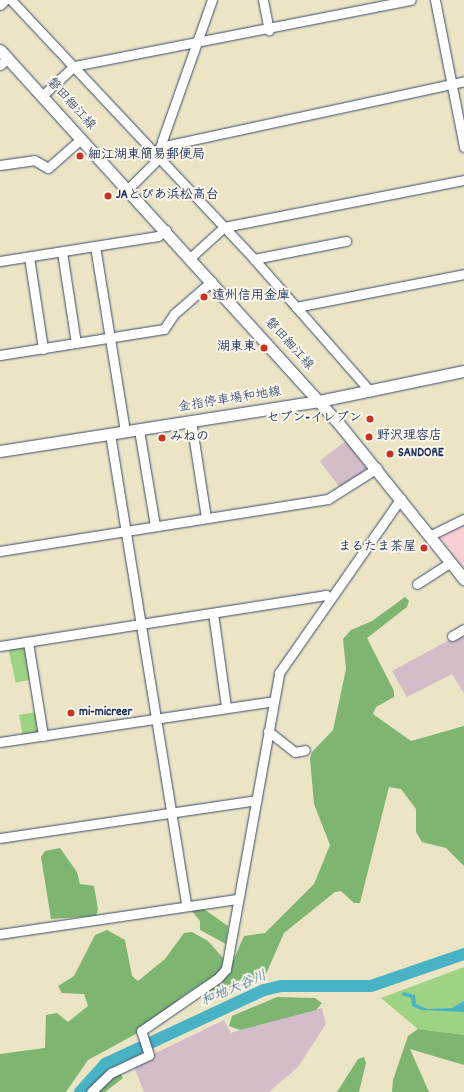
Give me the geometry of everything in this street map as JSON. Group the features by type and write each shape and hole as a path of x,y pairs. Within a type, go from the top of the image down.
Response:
{"main road":[{"name":"磐田細江線","path":"0,50 4,62 42,96 128,188 319,401 377,468 464,579"},
{"name":"金指停車場和地線","path":"0,451 319,401 464,371"}],"street":[{"path":"0,5 5,0"},
{"path":"12,0 254,259 370,391"},
{"path":"128,188 159,158 160,147 212,0"},
{"path":"263,0 269,30"},
{"path":"42,96 74,66 197,42 269,30 411,0"},
{"path":"435,0 464,147"},
{"path":"160,147 452,86 464,81"},
{"path":"0,165 34,160 48,168 81,139"},
{"path":"191,257 224,227 464,180"},
{"path":"0,261 158,236 166,230"},
{"path":"254,259 346,241"},
{"path":"95,246 124,432"},
{"path":"62,252 76,343"},
{"path":"29,257 43,349"},
{"path":"296,307 464,274"},
{"path":"0,355 164,329 212,281"},
{"path":"191,421 206,518"},
{"path":"139,430 155,526"},
{"path":"110,434 186,905"},
{"path":"0,550 332,498 377,468"},
{"path":"91,1092 111,1073 148,1054 141,1038 141,1031 222,974 268,731 282,667 401,498"},
{"path":"431,535 464,519"},
{"path":"417,584 451,562"},
{"path":"0,646 326,596 330,598"},
{"path":"213,613 226,707"},
{"path":"452,636 464,629"},
{"path":"28,642 42,736"},
{"path":"0,742 274,701"},
{"path":"268,731 295,752 305,750"},
{"path":"0,838 171,811 256,800"},
{"path":"0,934 186,905 237,899"}],"shaded area":[{"path":"346,441 369,471 343,491 320,461"},
{"path":"464,522 464,568 437,533"},
{"path":"464,636 464,693 452,674 407,697 392,671 451,639 452,642"},
{"path":"322,1008 326,1024 298,1067 269,1092 144,1092 133,1064 224,1020 231,1033 268,1020"}],"green space":[{"path":"405,597 409,601 407,607 367,638 394,691 394,697 376,707 373,714 411,741 464,726 464,866 446,848 422,842 416,832 416,809 401,789 389,787 360,903 354,903 341,891 335,892 284,933 266,974 208,1000 204,993 226,977 244,936 265,933 314,884 330,845 314,804 310,759 312,752 333,730 346,669 343,639 351,630 372,621"},
{"path":"25,645 32,679 16,683 8,649"},
{"path":"37,712 40,732 22,735 19,715"},
{"path":"60,848 77,872 80,884 94,886 98,909 96,916 51,919 41,857 45,851"},
{"path":"201,907 228,926 226,944 200,930 200,921 191,910"},
{"path":"107,930 125,940 132,976 138,981 165,959 184,933 192,932 208,941 224,959 220,972 186,994 134,1035 88,1060 66,1092 0,1092 0,1054 45,1048 46,1015 57,1013 68,1022 88,1006 84,994 62,993 58,986 74,976 95,935"},
{"path":"464,967 464,1035 418,1029 381,998"},
{"path":"277,997 315,998 322,1003 316,1010 240,1030 229,1026 232,1016"},
{"path":"418,1029 464,1035 464,1065 410,1049 429,1092 392,1092 393,1080 408,1036"},
{"path":"364,1057 366,1063 359,1092 337,1092 358,1059"},
{"path":"120,1073 123,1078 105,1092 94,1092 105,1080"}],"water":[{"path":"403,992 415,995 416,1004 427,1009 452,1008 464,1001 464,1012 421,1010 412,1006 411,998 402,995"}],"waterway":[{"path":"124,437 137,435"},
{"name":"和地大谷川","path":"80,1092 105,1064 264,990 281,986 371,986 464,954"}],"place":[{"name":"細江湖東簡易郵便局","path":"80,156"},
{"name":"JAとぴあ浜松高台","path":"108,196"},
{"name":"遠州信用金庫","path":"204,297"},
{"name":"湖東東","path":"264,348"},
{"name":"セブン-イレブン","path":"370,419"},
{"name":"野沢理容店","path":"369,437"},
{"name":"みねの","path":"162,438"},
{"name":"SANDORE","path":"390,454"},
{"name":"まるたま茶屋","path":"424,548"},
{"name":"mi-micreer","path":"71,713"}]}
